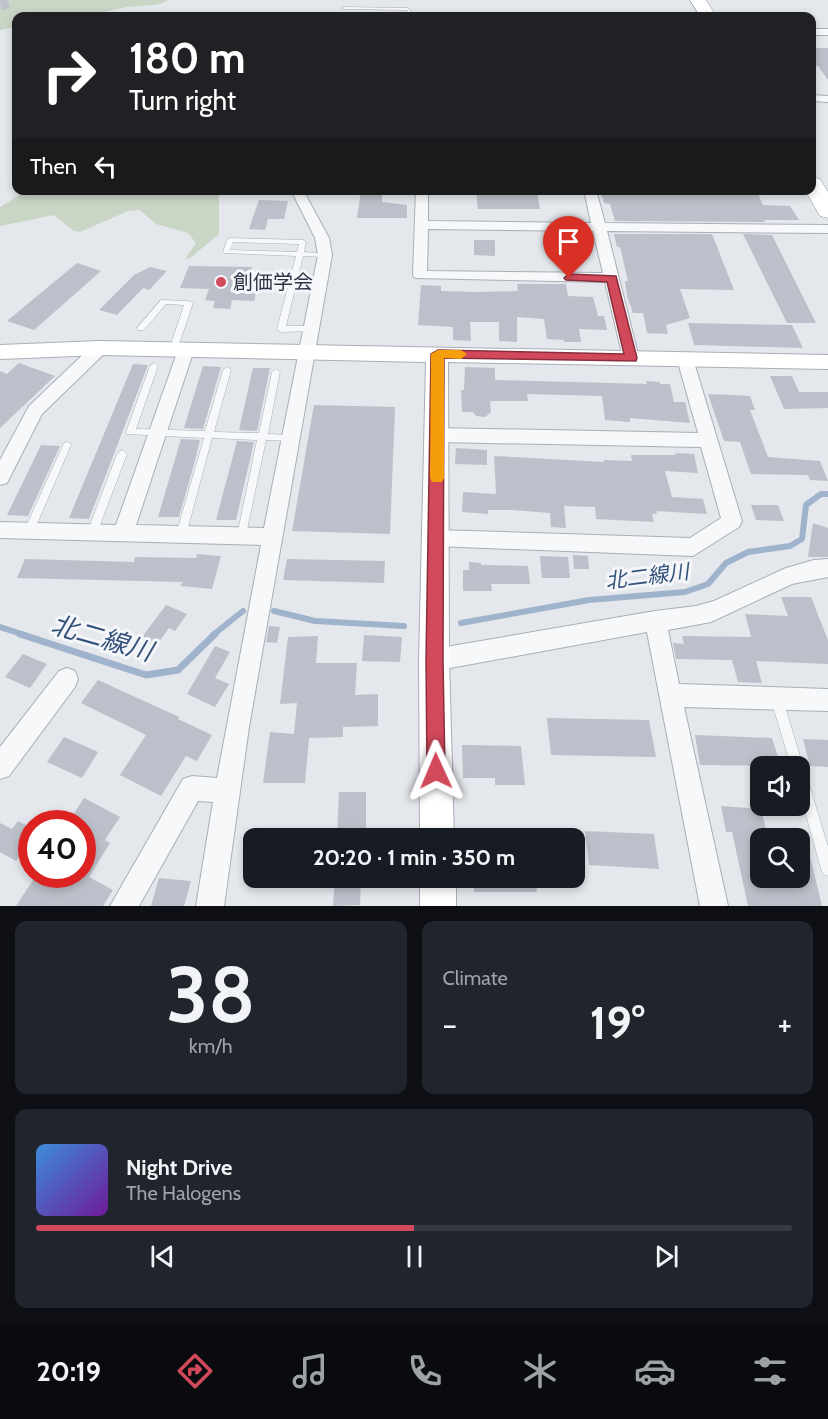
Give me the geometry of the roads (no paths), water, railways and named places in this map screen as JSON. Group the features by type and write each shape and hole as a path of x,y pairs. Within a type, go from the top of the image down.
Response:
{"highway":[{"path":"816,191 828,211"}],"street":[{"path":"210,906 227,791 324,255 325,243 298,195"},
{"path":"422,195 420,276 612,279"},
{"path":"591,195 631,358"},
{"path":"422,225 828,229"},
{"path":"0,478 35,410 100,348"},
{"path":"0,352 100,348 828,362"},
{"path":"123,534 157,434 179,350"},
{"path":"437,828 434,660 438,354"},
{"path":"436,538 693,547 732,521 685,359"},
{"path":"437,435 709,440"},
{"path":"0,530 273,537"},
{"path":"434,660 655,621 686,619 720,608 803,572 828,568"},
{"path":"655,621 714,906"},
{"path":"0,767 67,679"},
{"path":"672,695 828,700"},
{"path":"124,906 192,788 227,791"},
{"path":"438,888 438,906"}],"lane":[{"path":"344,8 408,9 410,12"},
{"path":"310,329 281,329 299,254 303,242 230,240 226,252 299,254 324,255"},
{"path":"141,328 164,302 189,303 179,350"},
{"path":"154,366 130,432 291,438"},
{"path":"181,535 227,370"},
{"path":"242,536 276,372"},
{"path":"29,531 67,445"},
{"path":"92,533 122,454"},
{"path":"777,699 794,756"},
{"path":"810,808 828,869"}],"waterway":[{"name":"北二線川","path":"461,623 589,600 685,592 708,584 726,563 748,552 790,546 802,539 806,505 821,494 828,494"},
{"name":"北二線川","path":"213,635 243,611"},
{"name":"北二線川","path":"274,611 315,621 404,626"},
{"name":"北二線川","path":"0,627 25,635"},
{"name":"北二線川","path":"20,634 146,675 178,670 215,634"}],"tunnel":[{"path":"0,2 8,0"}],"place":[{"name":"創価学会","path":"221,282"}]}
